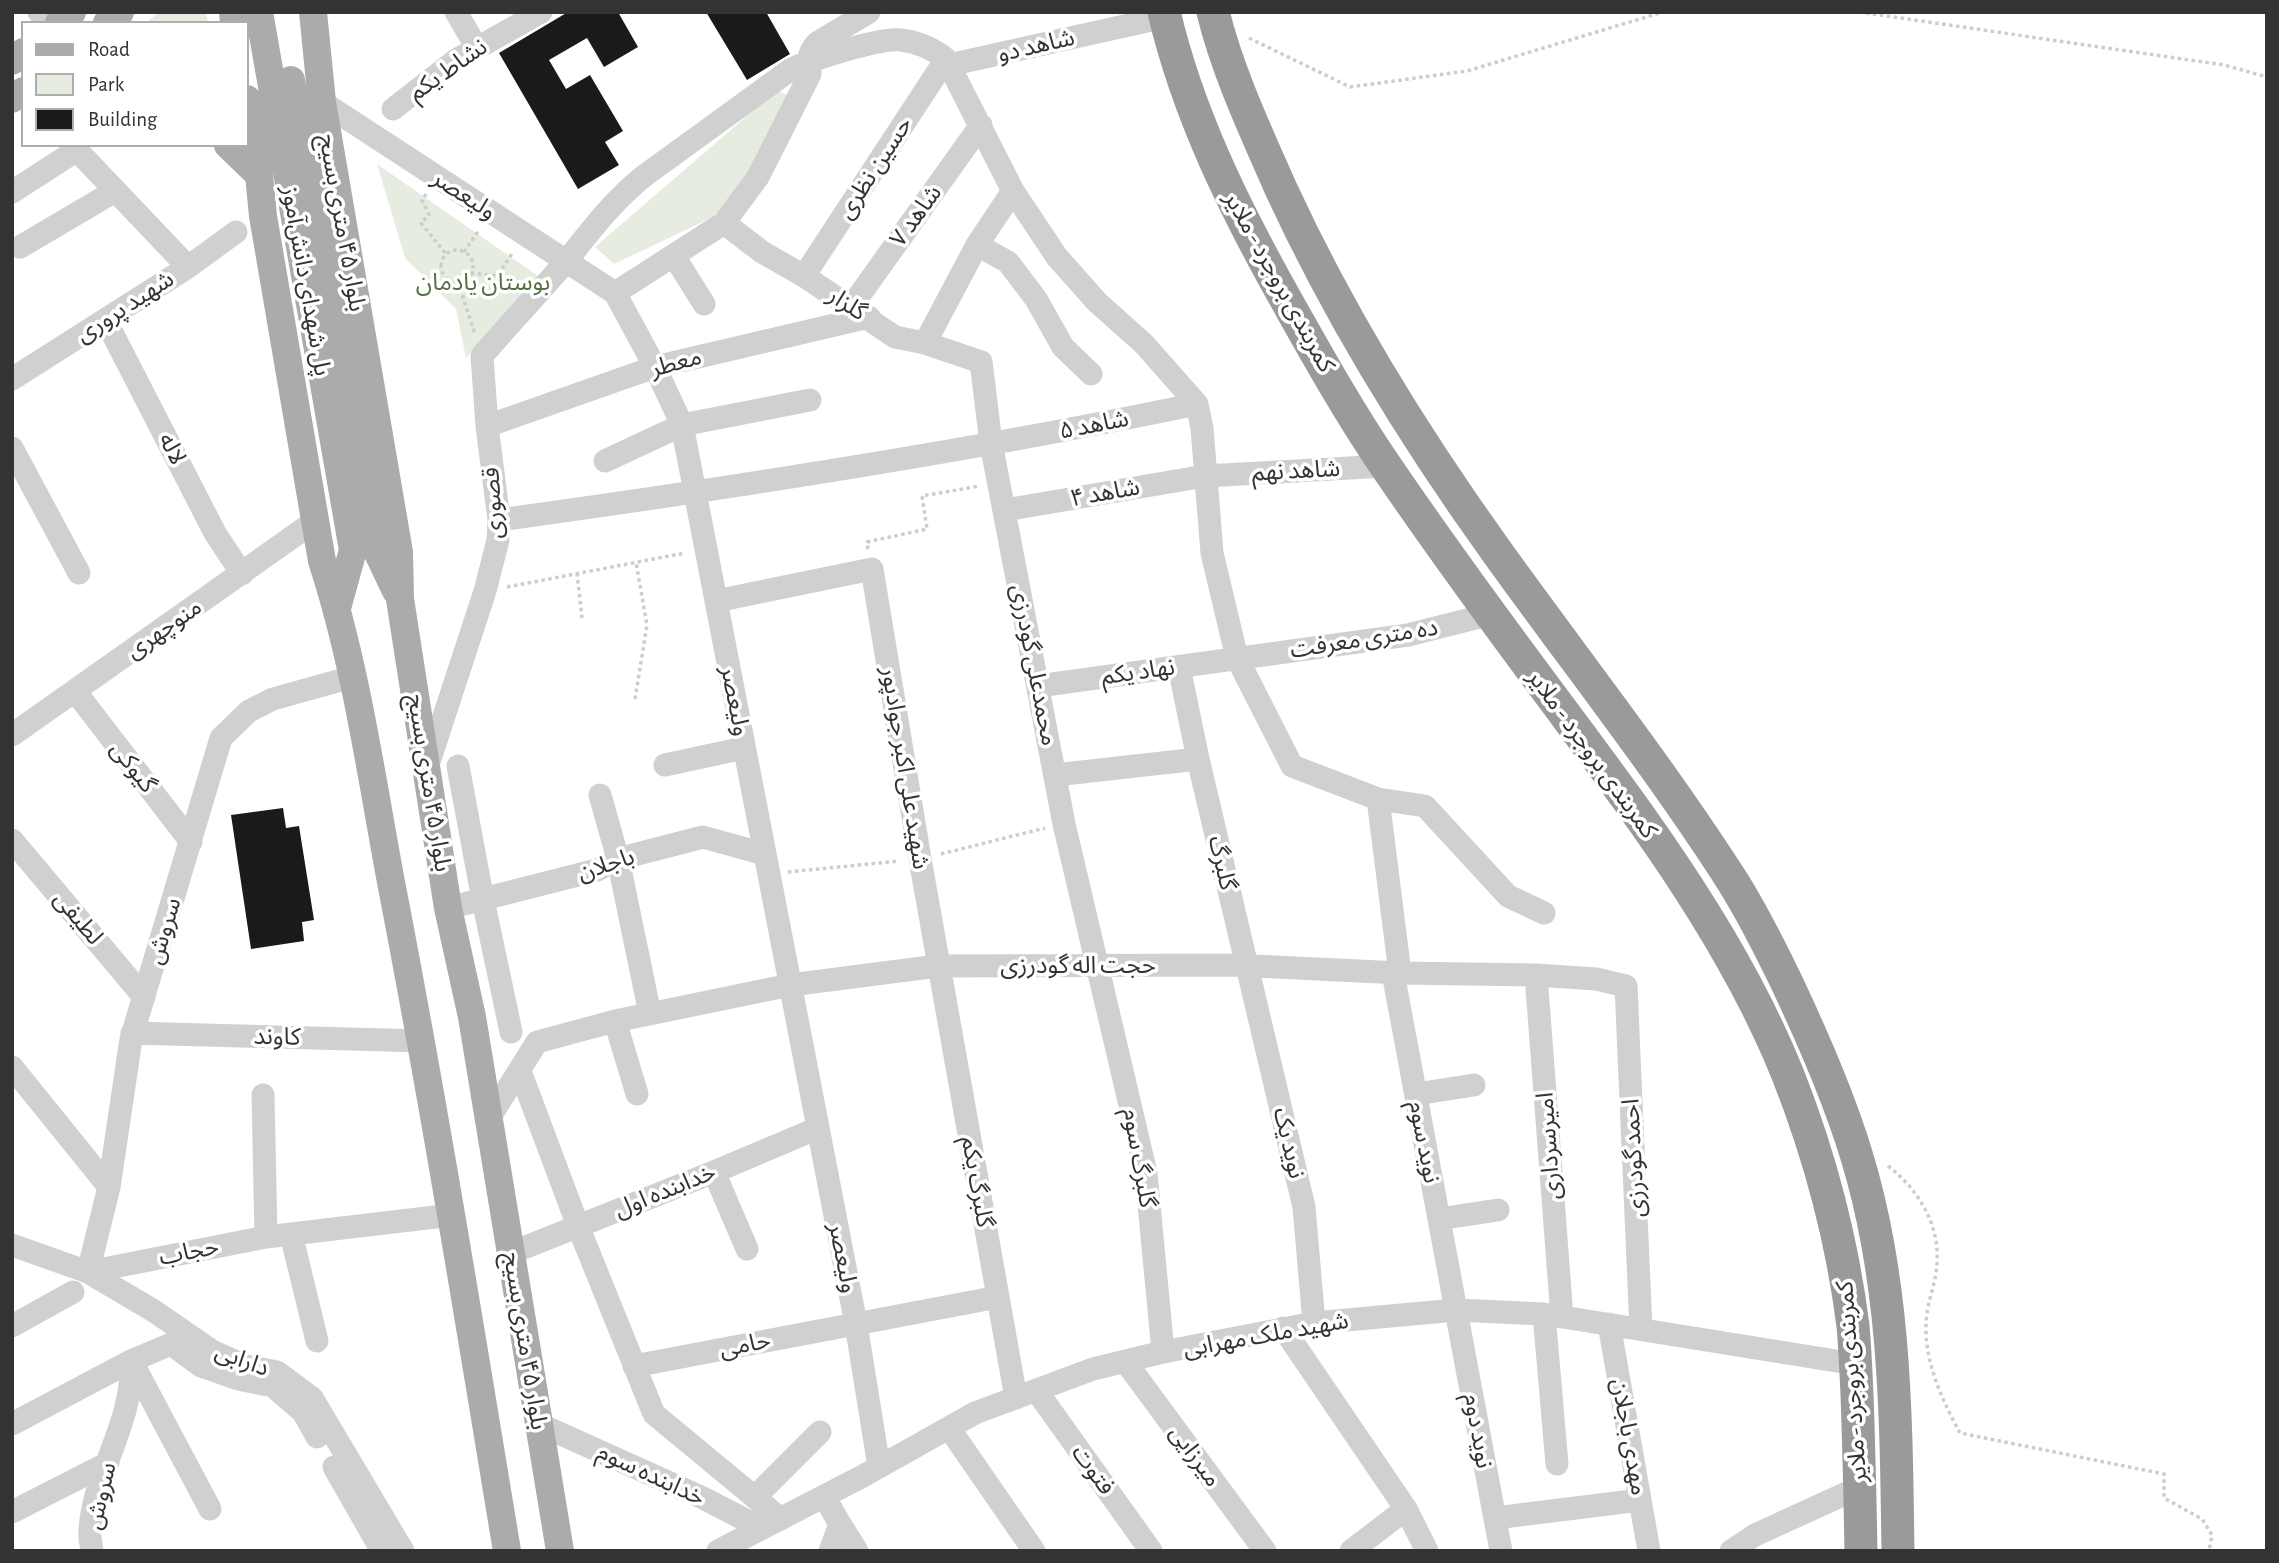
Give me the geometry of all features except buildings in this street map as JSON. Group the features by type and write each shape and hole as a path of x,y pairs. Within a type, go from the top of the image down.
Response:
{"highway":[{"name":"کمربندی بروجرد - ملایر","path":"1164,15 1186,89 1207,145 1235,206 1312,348 1386,466 1450,559 1616,783 1658,845 1721,941 1754,1001 1786,1070 1808,1127 1837,1228 1853,1331 1861,1551"},
{"name":"کمربندی بروجرد - ملایر","path":"1214,17 1244,103 1266,155 1336,300 1372,362 1442,473 1625,725 1735,885 1769,946 1819,1052 1850,1136 1869,1202 1886,1287 1893,1373 1898,1551"}],"main road":[{"name":"پل شهدای دانش‌آموز","path":"259,12 364,548"},
{"name":"پل شهدای دانش‌آموز","path":"278,12 364,548"},
{"name":"بلوار ۴۵ متری بسیج","path":"313,12 322,102 399,552 400,599 448,908 472,1017 560,1551"},
{"name":"بلوار ۴۵ متری بسیج","path":"248,105 263,216 322,561 337,608 352,677 422,1041 507,1551"},
{"path":"230,147 259,176"},
{"path":"364,548 400,599"},
{"path":"337,608 364,548"}],"street":[{"path":"456,12 477,48"},
{"name":"نشاط یکم","path":"393,110 457,60 541,12"},
{"path":"615,293 724,222 758,177 810,74 808,61 812,48 869,12"},
{"name":"شاهد دو","path":"948,62 1164,15"},
{"path":"482,356 626,190 790,70 808,61 898,39 931,47 948,62 1013,191 1057,257 1097,302 1144,344 1197,404 1202,428 1212,553 1237,659 1292,766 1378,799 1425,806 1508,896 1544,913"},
{"name":"حسین نظری","path":"804,276 948,62"},
{"name":"ولیعصر","path":"322,102 615,293 655,367 682,425 856,1324 879,1466"},
{"name":"شاهد ۷","path":"860,312 981,125"},
{"path":"12,192 75,148 188,267"},
{"path":"20,247 115,191"},
{"path":"926,343 977,245 1013,191"},
{"name":"گلزار","path":"724,222 762,252 804,276 895,337 926,343 981,362"},
{"name":"شهید پروری","path":"12,379 106,321 236,232"},
{"path":"977,245 1008,262 1035,299 1063,347 1091,374"},
{"path":"674,256 704,304"},
{"name":"معطر","path":"487,426 655,367 860,312"},
{"name":"لاله","path":"106,321 215,533 242,574"},
{"name":"قصوری","path":"427,768 485,591 498,540 499,520 487,426 482,356"},
{"name":"محمدعلی گودرزی","path":"981,362 991,443 1055,775 1097,966"},
{"path":"605,461 682,425 810,400"},
{"name":"شاهد ۵","path":"499,520 694,493 1073,430 1197,404"},
{"path":"12,448 79,573"},
{"name":"شاهد نهم","path":"1205,477 1386,466"},
{"name":"شاهد ۴","path":"1004,510 1205,477"},
{"name":"منوچهری","path":"12,736 315,521"},
{"path":"716,601 872,569"},
{"name":"شهید علی اکبر جوادپور","path":"872,569 939,966"},
{"name":"ده متری معرفت","path":"1237,659 1408,635 1490,614"},
{"name":"نهاد یکم","path":"1038,686 1237,659"},
{"name":"گلبرگ","path":"1179,667 1246,967"},
{"name":"سروش","path":"88,1272 108,1187 132,1033 221,738 249,711 273,699 352,677"},
{"name":"گیوکی","path":"75,691 191,842"},
{"path":"665,765 744,748"},
{"path":"1055,775 1198,759"},
{"path":"458,766 511,1032"},
{"path":"600,795 618,859 650,1014"},
{"name":"نوید سوم","path":"1378,799 1396,973 1456,1310"},
{"name":"باجلان","path":"448,908 597,870 618,859 703,837 766,864"},
{"name":"لطیفی","path":"12,839 144,997"},
{"name":"حجت اله گودرزی","path":"537,1042 615,1021 790,985 939,966 1246,967 1536,975 1596,979 1626,986"},
{"name":"گلبرگ یکم","path":"939,966 998,1297 1026,1394"},
{"name":"گلبرگ سوم","path":"1097,966 1146,1173 1163,1352"},
{"name":"نوید یک","path":"1246,967 1304,1208 1314,1323"},
{"name":"امیرسرداری","path":"1536,975 1553,1316 1557,1464"},
{"name":"احمد گودرزی","path":"1626,986 1642,1329"},
{"path":"472,1017 537,1042 488,1120"},
{"path":"615,1021 637,1094"},
{"name":"کاوند","path":"132,1033 422,1041"},
{"path":"12,1067 108,1187"},
{"path":"520,1071 578,1226 654,1414 755,1497 771,1523"},
{"path":"1416,1094 1474,1085"},
{"path":"263,1095 266,1237"},
{"name":"خدابنده اول","path":"511,1253 818,1128"},
{"path":"713,1172 747,1249"},
{"path":"1439,1219 1498,1210"},
{"name":"حجاب","path":"88,1272 266,1237 452,1215"},
{"path":"291,1234 317,1341"},
{"name":"دارابی","path":"12,1245 88,1272 154,1311 212,1351 246,1366 277,1372 312,1398 393,1550"},
{"path":"12,1326 73,1292"},
{"name":"حامی","path":"634,1366 998,1297"},
{"name":"شهید ملک مهرابی","path":"731,1548 771,1523 975,1413 1093,1368 1283,1328 1456,1310 1553,1316 1855,1364"},
{"name":"نوید دوم","path":"1456,1310 1499,1550"},
{"name":"مهدی باجلان","path":"1609,1324 1649,1551"},
{"path":"1283,1328 1406,1509 1427,1551"},
{"path":"12,1424 131,1361 171,1344 201,1366 238,1379 273,1387 303,1412 393,1550"},
{"path":"131,1361 210,1509"},
{"name":"سروش","path":"92,1551 89,1530 97,1494 123,1421 132,1382 131,1361"},
{"name":"میرزایی","path":"1125,1361 1265,1551"},
{"name":"فتوت","path":"1026,1394 1151,1551"},
{"name":"خدابنده سوم","path":"539,1424 703,1498 771,1523"},
{"path":"949,1428 1034,1551"},
{"path":"755,1497 820,1432"},
{"path":"12,1512 108,1463"},
{"path":"1731,1551 1755,1535 1860,1487"},
{"path":"824,1496 857,1551"},
{"path":"1494,1518 1640,1500"},
{"path":"1351,1551 1406,1509"},
{"path":"831,1551 840,1524"}],"path":[{"path":"1214,17 1350,87 1468,71 1663,12"},
{"path":"1859,12 2224,65 2267,77"},
{"path":"437,177 422,200 429,215 421,223 446,254"},
{"path":"471,273 497,276 525,234"},
{"path":"455,250 468,255 473,264 471,273 464,281 448,280 442,272 441,262 446,254 455,250"},
{"path":"458,282 482,356"},
{"path":"872,569 867,542 927,530 922,496 999,482"},
{"path":"485,591 705,550"},
{"path":"635,699 647,625 636,562"},
{"path":"577,573 582,618"},
{"path":"766,864 920,859 1065,824"},
{"path":"1850,1136 1898,1174 1924,1206 1935,1233 1937,1263 1927,1304 1925,1328 1930,1359 1945,1406 1960,1433 2164,1474 2164,1498 2202,1519 2212,1535 2209,1551"}],"green space":[{"path":"159,12 206,12 208,21 148,21"},
{"path":"777,90 787,95 740,194 711,218 614,264 595,247"},
{"name":"بوستان یادمان","path":"377,164 538,276 466,358 456,309 405,258"}]}
